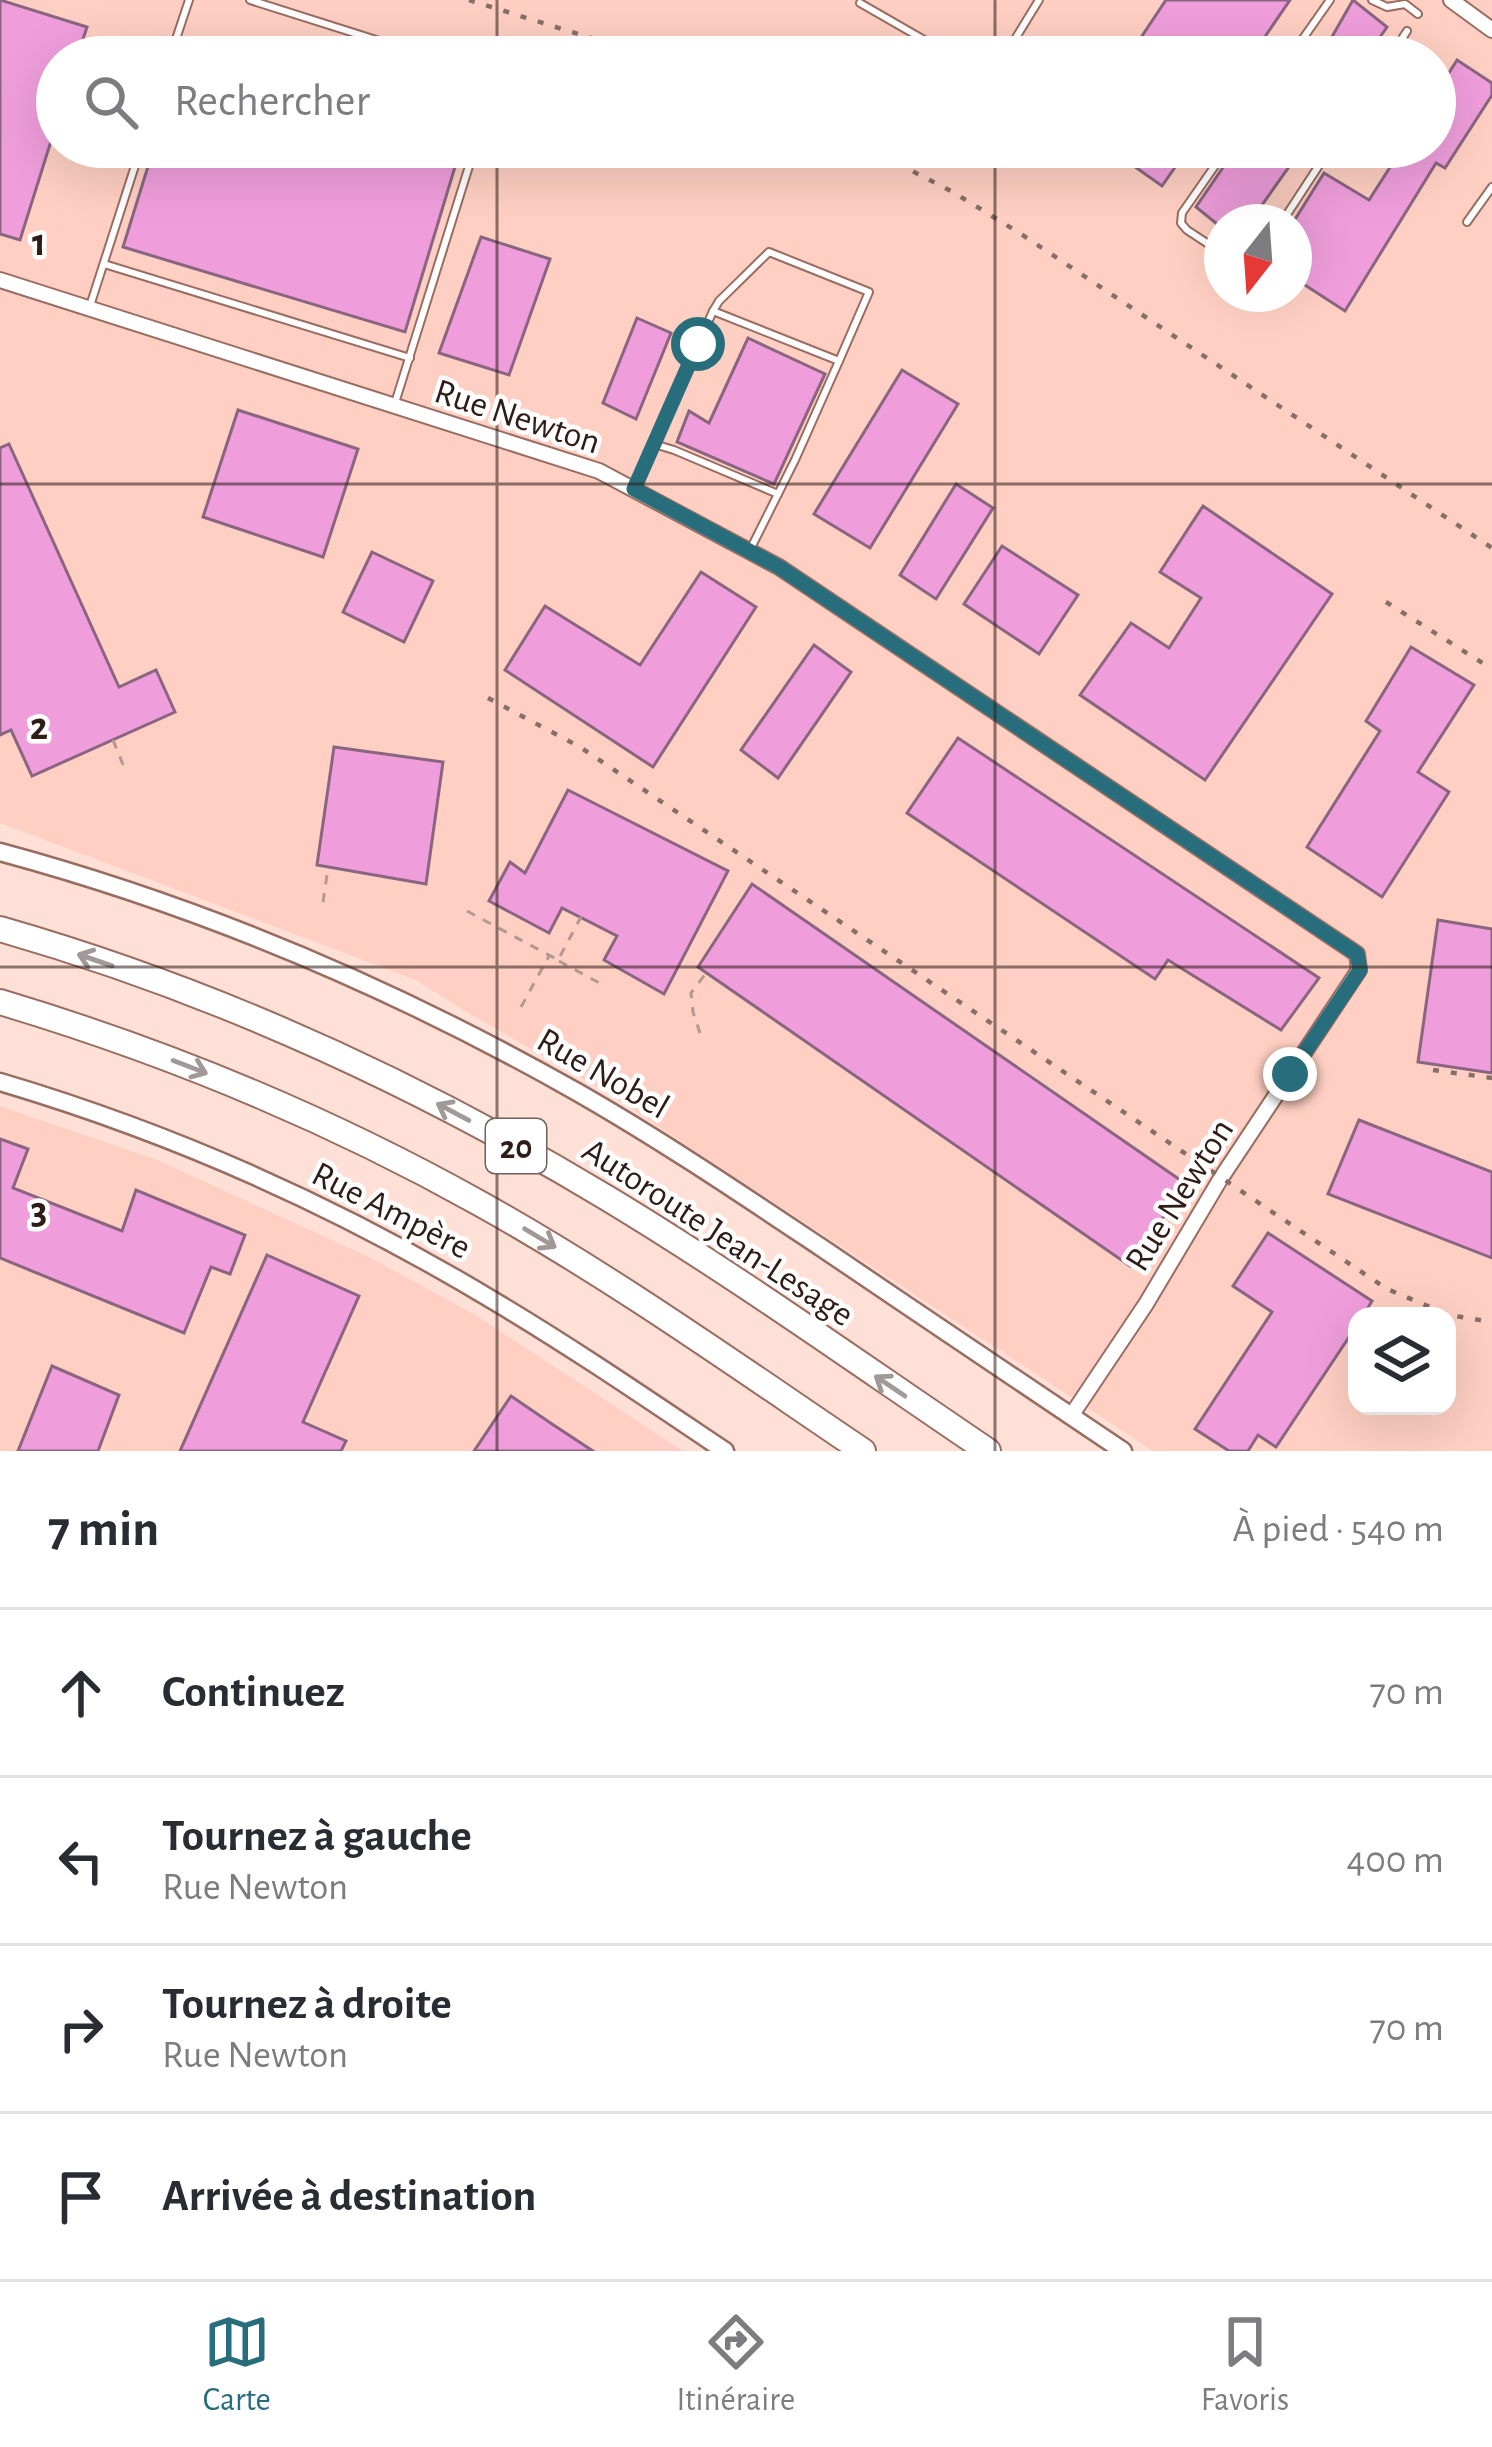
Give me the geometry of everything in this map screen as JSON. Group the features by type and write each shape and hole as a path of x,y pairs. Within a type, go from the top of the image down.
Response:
{"highway":[{"name":"Autoroute Jean-Lesage","path":"0,929 229,1009 429,1099 611,1200 988,1451"},
{"name":"20","path":"0,1002 208,1074 414,1168 579,1262 863,1451"}],"street":[{"path":"1452,0 1492,29"},
{"name":"Rue Newton","path":"0,280 599,471 779,567 1357,954 1360,970 1071,1416"},
{"name":"Rue Nobel","path":"0,852 97,881 259,940 501,1051 690,1161 1123,1451"},
{"name":"Rue Ampère","path":"0,1082 178,1146 360,1227 493,1300 725,1451"}],"lane":[{"path":"177,36 189,0"},
{"path":"250,0 364,36"},
{"path":"1017,36 1039,0"},
{"path":"1305,36 1330,0"},
{"path":"1372,0 1387,7 1405,4 1418,14"},
{"path":"860,2 918,36"},
{"path":"1404,36 1407,31"},
{"path":"89,308 134,168"},
{"path":"394,406 469,168"},
{"path":"1204,241 1181,223 1182,214 1214,168"},
{"path":"1294,204 1317,168"},
{"path":"1468,222 1492,187"},
{"path":"634,489 718,302 769,252 869,292 749,551"},
{"path":"104,264 410,358"},
{"path":"713,311 839,362"},
{"path":"654,444 778,494"}],"path":[{"path":"112,740 124,767"},
{"path":"323,902 328,868"},
{"path":"466,911 603,985"},
{"path":"557,960 581,917"},
{"path":"520,1007 549,956"},
{"path":"700,1033 691,993 706,973"}],"shaded area":[{"path":"0,0 1492,0 1492,1451 1153,1451 606,1092 416,980 0,823"},
{"path":"0,1106 160,1161 371,1258 477,1316 683,1451 0,1451"}],"building":[{"path":"0,0 87,27 84,36 36,36 36,168 43,168 20,240 0,234"},
{"path":"1166,0 1290,0 1265,36 1142,36"},
{"path":"1353,0 1387,27 1381,36 1332,36"},
{"path":"1456,62 1492,83 1492,95 1456,151"},
{"path":"147,168 455,168 405,332 123,247"},
{"path":"1137,168 1174,168 1162,186"},
{"path":"1223,168 1288,168 1263,204 1204,204 1204,213 1196,207"},
{"path":"1390,168 1433,168 1345,311 1312,290 1312,204 1305,204 1324,173 1369,200"},
{"path":"481,237 550,259 509,375 439,353"},
{"path":"637,318 671,333 636,419 603,403"},
{"path":"748,338 825,374 774,484 677,442 689,411 709,423"},
{"path":"902,370 958,404 870,548 814,514"},
{"path":"238,410 358,449 323,557 203,517"},
{"path":"9,444 119,687 156,670 175,712 32,776 11,730 0,735 0,448"},
{"path":"956,484 993,508 936,599 900,575"},
{"path":"1203,506 1332,594 1205,780 1080,695 1131,623 1169,648 1201,598 1160,572"},
{"path":"1002,546 1078,595 1039,654 964,604"},
{"path":"372,552 433,581 404,642 343,612"},
{"path":"701,572 756,607 653,767 505,670 545,606 640,665"},
{"path":"814,645 851,672 778,778 741,750"},
{"path":"1411,647 1474,685 1418,772 1449,792 1382,897 1307,847 1380,731 1366,721"},
{"path":"958,738 1319,978 1281,1030 1168,960 1155,979 907,813"},
{"path":"334,747 443,762 426,884 317,865"},
{"path":"568,790 728,871 664,994 604,960 617,936 562,908 549,933 489,901 510,862 525,873"},
{"path":"752,884 1186,1184 1130,1266 698,967"},
{"path":"1438,920 1492,929 1492,1073 1418,1062"},
{"path":"1359,1120 1492,1172 1492,1258 1328,1194"},
{"path":"0,1139 28,1149 13,1188 122,1231 136,1190 245,1235 230,1274 211,1267 184,1333 0,1258"},
{"path":"1268,1233 1372,1301 1368,1307 1348,1307 1348,1339 1276,1447 1258,1435 1248,1451 1229,1451 1195,1429 1272,1312 1233,1286"},
{"path":"267,1255 359,1296 303,1422 346,1441 341,1451 180,1451"},
{"path":"52,1366 119,1395 98,1451 18,1451"},
{"path":"511,1396 552,1424 593,1451 474,1451"}],"railway":[{"path":"469,0 585,36"},
{"path":"906,168 1021,234 1492,548"},
{"path":"1386,602 1492,669"},
{"path":"488,698 580,747 1387,1289 1449,1315 1492,1322"},
{"path":"1433,1070 1492,1078"}],"route":[{"path":"698,344 634,489 779,567 1357,954 1360,970 1290,1074"}]}
